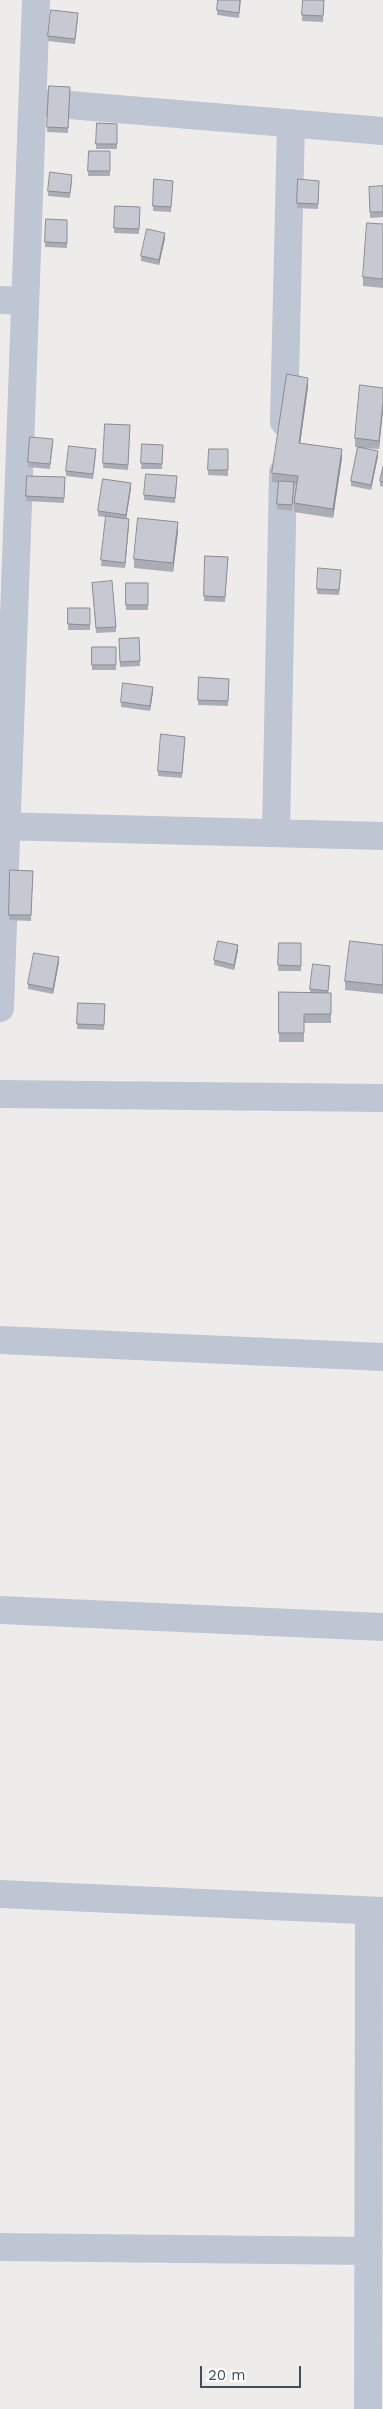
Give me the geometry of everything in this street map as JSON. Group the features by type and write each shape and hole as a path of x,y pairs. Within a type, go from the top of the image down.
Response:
{"street":[{"path":"0,1008 12,301 32,102 36,0"},
{"path":"32,102 383,130"},
{"path":"276,833 291,123"},
{"path":"3,826 383,836"},
{"path":"0,1094 383,1098"},
{"path":"0,1340 383,1357"},
{"path":"0,1610 383,1627"},
{"path":"0,1894 376,1911 368,2251 368,2409"},
{"path":"0,2247 368,2251"}],"building":[{"path":"218,0 240,0 239,13 217,10"},
{"path":"303,0 324,0 323,16 302,15"},
{"path":"51,10 78,13 75,39 48,36"},
{"path":"49,86 70,87 68,128 47,127"},
{"path":"97,123 117,124 117,144 96,144"},
{"path":"89,151 110,151 110,171 88,171"},
{"path":"50,172 72,175 70,193 48,191"},
{"path":"154,179 173,181 171,207 153,206"},
{"path":"298,179 319,181 318,204 297,203"},
{"path":"383,186 383,212 370,212 369,187"},
{"path":"115,206 140,207 139,229 114,228"},
{"path":"46,219 67,220 67,243 45,242"},
{"path":"367,223 383,224 383,279 363,277"},
{"path":"147,229 165,233 159,260 141,256"},
{"path":"287,374 308,378 299,443 342,449 333,509 294,503 298,476 272,473"},
{"path":"360,385 383,388 379,441 355,438"},
{"path":"105,424 130,425 128,465 103,463"},
{"path":"30,437 53,439 50,464 28,462"},
{"path":"142,444 163,445 162,464 141,463"},
{"path":"69,446 96,449 93,474 66,471"},
{"path":"358,447 378,451 371,485 351,481"},
{"path":"209,449 228,449 228,470 208,470"},
{"path":"383,467 383,482 380,481"},
{"path":"146,474 177,476 175,498 144,495"},
{"path":"27,476 65,477 64,498 26,496"},
{"path":"103,479 131,483 126,515 98,511"},
{"path":"279,481 294,482 292,505 277,504"},
{"path":"106,516 129,519 125,563 101,560"},
{"path":"138,518 178,522 173,563 134,559"},
{"path":"205,556 228,557 225,597 204,596"},
{"path":"318,568 341,570 339,590 317,589"},
{"path":"112,581 116,627 96,628 92,583"},
{"path":"126,583 148,583 148,605 126,605"},
{"path":"68,608 90,608 90,625 68,624"},
{"path":"139,638 140,661 120,662 119,639"},
{"path":"92,647 116,647 116,665 92,665"},
{"path":"199,677 229,679 228,701 198,700"},
{"path":"123,683 153,687 150,706 121,702"},
{"path":"161,734 185,737 182,773 158,771"},
{"path":"10,870 33,871 31,915 9,915"},
{"path":"218,941 238,945 234,965 214,960"},
{"path":"350,941 383,945 383,985 345,981"},
{"path":"279,943 301,943 301,966 278,965"},
{"path":"34,953 59,957 53,989 28,984"},
{"path":"313,964 330,966 328,991 310,989"},
{"path":"279,992 331,993 331,1014 304,1014 304,1033 279,1033"},
{"path":"78,1003 105,1004 104,1025 77,1024"}]}
